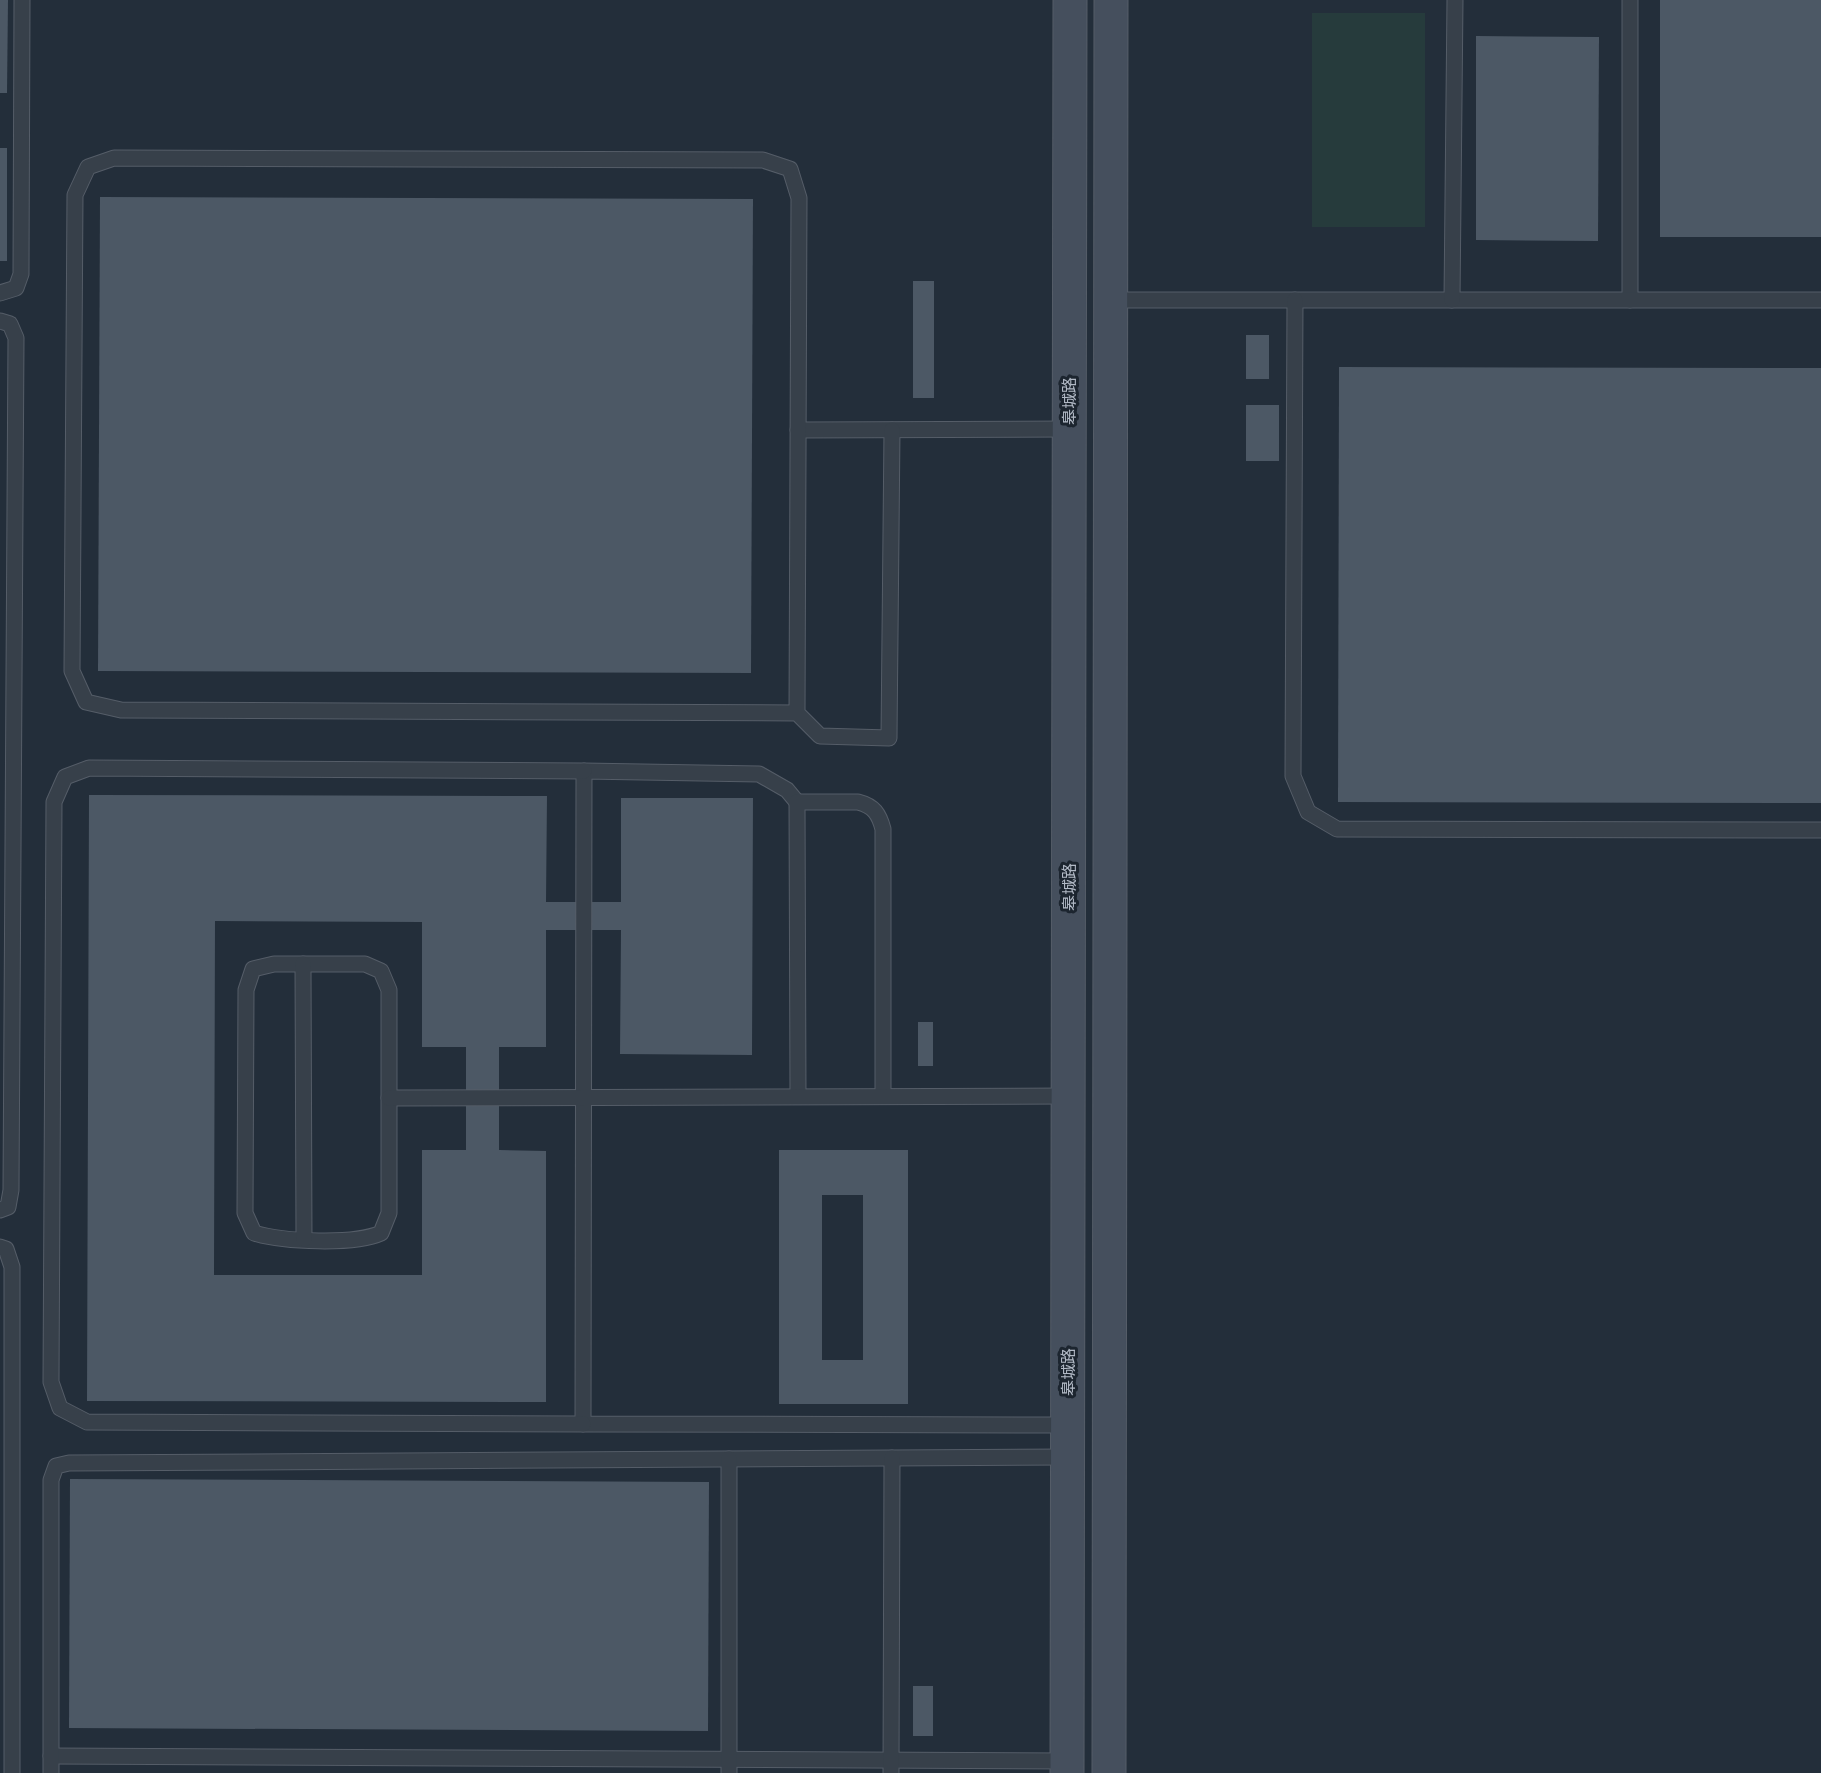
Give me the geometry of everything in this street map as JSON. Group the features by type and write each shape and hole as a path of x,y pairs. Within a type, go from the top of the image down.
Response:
{"main road":[{"name":"皋城路","path":"1067,1767 1070,0"},
{"path":"1109,1773 1112,0"}],"lane":[{"path":"0,293 15,288 21,274 22,0"},
{"path":"1452,300 1455,0"},
{"path":"1630,0 1630,300"},
{"path":"797,713 799,198 790,169 763,160 114,158 88,167 75,195 72,671 86,702 121,710 797,713 820,736 889,738 892,430"},
{"path":"1111,300 1821,300"},
{"path":"1295,300 1293,776 1308,812 1337,829 1821,830"},
{"path":"0,321 10,324 15,338 7,766 12,1190 8,1208 0,1210"},
{"path":"798,430 1069,429"},
{"path":"798,1096 797,802 787,790 759,774 88,768 65,777 54,802 51,1382 60,1408 87,1422 583,1424 1068,1441"},
{"path":"583,1424 584,771"},
{"path":"797,802 858,802 875,810 880,819 883,830 883,1096"},
{"path":"274,964 365,964 381,970 389,990 389,1098 389,1213 381,1233 366,1239 273,1239 254,1233 245,1213 246,990 253,969 274,964"},
{"path":"303,964 304,1239"},
{"path":"389,1098 1069,1096"},
{"path":"0,1247 6,1249 12,1267 6,1656 12,1773"},
{"path":"51,1773 51,1480 56,1466 69,1463 892,1458 1068,1441"},
{"path":"891,1767 892,1458"},
{"path":"729,1459 729,1766"},
{"path":"51,1756 729,1766 1067,1767"}],"green space":[{"path":"1312,13 1425,13 1425,227 1312,227"}],"building":[{"path":"0,0 8,0 7,93 0,93"},
{"path":"1660,0 1821,0 1821,237 1660,237"},
{"path":"1476,36 1599,37 1598,241 1476,240"},
{"path":"0,148 7,148 7,261 0,261"},
{"path":"100,197 753,199 751,673 98,671"},
{"path":"913,281 934,281 934,398 913,398"},
{"path":"1246,335 1269,335 1269,379 1246,379"},
{"path":"1339,367 1821,368 1821,803 1338,802"},
{"path":"1246,405 1279,405 1279,461 1246,461"},
{"path":"89,795 547,796 546,902 621,902 621,798 753,798 752,1055 620,1054 621,930 546,930 546,1047 499,1047 499,1150 546,1151 546,1402 87,1401","holes":["215,921 422,922 422,1047 466,1047 466,1150 422,1150 422,1275 214,1275"]},
{"path":"918,1022 933,1022 933,1066 918,1066"},
{"path":"779,1150 908,1150 908,1404 779,1404","holes":["822,1195 863,1195 863,1360 822,1360"]},
{"path":"70,1479 709,1482 708,1731 69,1728"},
{"path":"913,1686 933,1686 933,1736 913,1736"}]}
